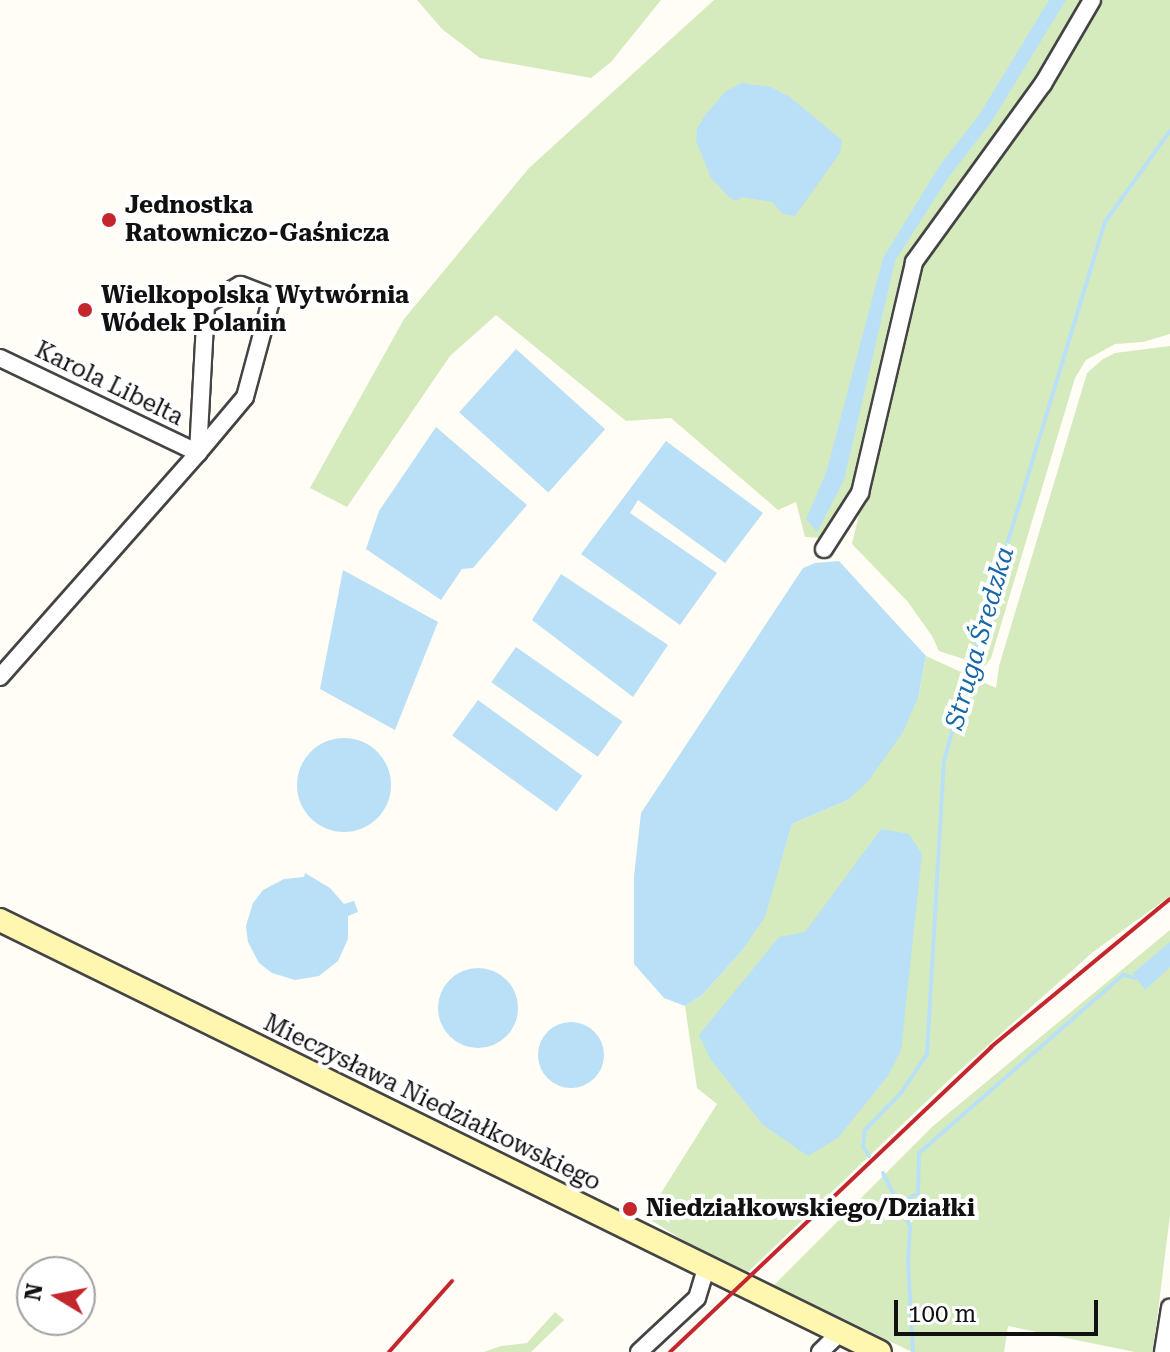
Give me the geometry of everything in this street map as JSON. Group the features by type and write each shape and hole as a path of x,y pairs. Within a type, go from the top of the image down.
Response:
{"street":[{"path":"824,549 860,493 914,262 1043,84 1092,0"},
{"path":"0,677 198,453 245,397 272,297 240,285 206,305 198,453"},
{"name":"Karola Libelta","path":"0,358 198,453"},
{"name":"Mieczysława Niedziałkowskiego","path":"0,920 880,1352"},
{"path":"639,1352 697,1298 707,1266"},
{"path":"1163,1352 1170,1308"},
{"path":"820,1352 849,1337"}],"green space":[{"path":"417,0 661,0 611,62 591,78 480,58 442,29"},
{"path":"714,0 1086,0 1029,96 909,261 855,490 839,519 821,538 805,537 796,502 778,510 671,418 626,421 496,315 450,356 347,507 310,488 404,319 529,168"},
{"path":"1098,0 1170,0 1170,334 1143,342 1115,344 1086,360 1075,378 991,658 985,666 939,651 908,602 852,544 919,264"},
{"path":"1170,346 1170,896 1093,952 950,1079 748,1272 686,1242 646,1217 717,1104 697,1088 685,1006 702,995 741,952 764,917 792,824 848,800 918,698 926,656 996,688 999,666 1087,373 1115,353"},
{"path":"1170,930 1170,1215 1153,1352 1135,1352 1008,1326 1004,1352 912,1352 774,1285 933,1126"},
{"path":"555,1312 564,1320 531,1352 484,1352 527,1343"}],"water":[{"path":"1049,0 1066,0 992,121 948,178 895,261 844,480 817,532 806,519 826,473 883,258 940,165 979,115"},
{"path":"742,83 771,87 790,97 842,140 840,153 795,216 783,214 772,202 742,197 736,201 729,197 711,178 696,141 697,128 706,114 726,91"},
{"path":"516,349 605,429 548,492 459,412"},
{"path":"436,427 527,505 473,568 462,569 441,600 366,549 379,511"},
{"path":"666,441 763,513 725,563 638,500 630,513 717,573 680,625 581,554"},
{"path":"839,561 926,656 918,698 903,732 869,780 848,800 792,824 765,917 741,952 702,995 685,1006 664,998 634,964 634,876 641,813 803,568 815,563"},
{"path":"343,570 438,622 395,730 320,689"},
{"path":"561,574 668,645 633,697 532,620"},
{"path":"516,647 622,722 598,757 491,682"},
{"path":"478,700 582,776 557,811 452,736"},
{"path":"344,738 362,741 377,752 388,767 391,785 388,803 377,818 362,829 344,832 326,829 311,818 300,803 297,785 300,767 311,752 326,741"},
{"path":"881,829 909,834 922,854 901,1051 887,1077 838,1138 808,1156 763,1125 711,1060 699,1035 779,937 805,932"},
{"path":"305,873 330,888 344,904 354,901 358,912 348,916 348,939 338,961 319,976 295,980 272,973 259,963 248,942 246,926 253,903 263,890 284,879 304,877"},
{"path":"1170,942 1170,967 1145,990 1133,973"},
{"path":"478,968 493,971 506,980 515,993 518,1008 515,1023 506,1036 493,1045 478,1048 463,1045 450,1036 441,1023 438,1008 441,993 450,980 463,971"},
{"path":"571,1022 594,1032 604,1055 594,1078 571,1088 548,1078 538,1055 548,1032"}],"waterway":[{"name":"Struga Średzka","path":"869,1156 863,1146 865,1130 901,1093 927,1054 944,761 974,653 1105,222 1170,131"},
{"path":"900,1204 918,1193 919,1153 1123,975 1136,978"},
{"name":"Struga Średzka","path":"883,1173 910,1227 908,1262 913,1352"}],"railway":[{"path":"670,1352 991,1047 1170,899"},
{"path":"389,1352 452,1281"}],"place":[{"name":"Jednostka Ratowniczo-Gaśnicza","path":"109,220"},
{"name":"Wielkopolska Wytwórnia Wódek Polanin","path":"85,310"},
{"name":"Niedziałkowskiego/Działki","path":"630,1209"}]}
